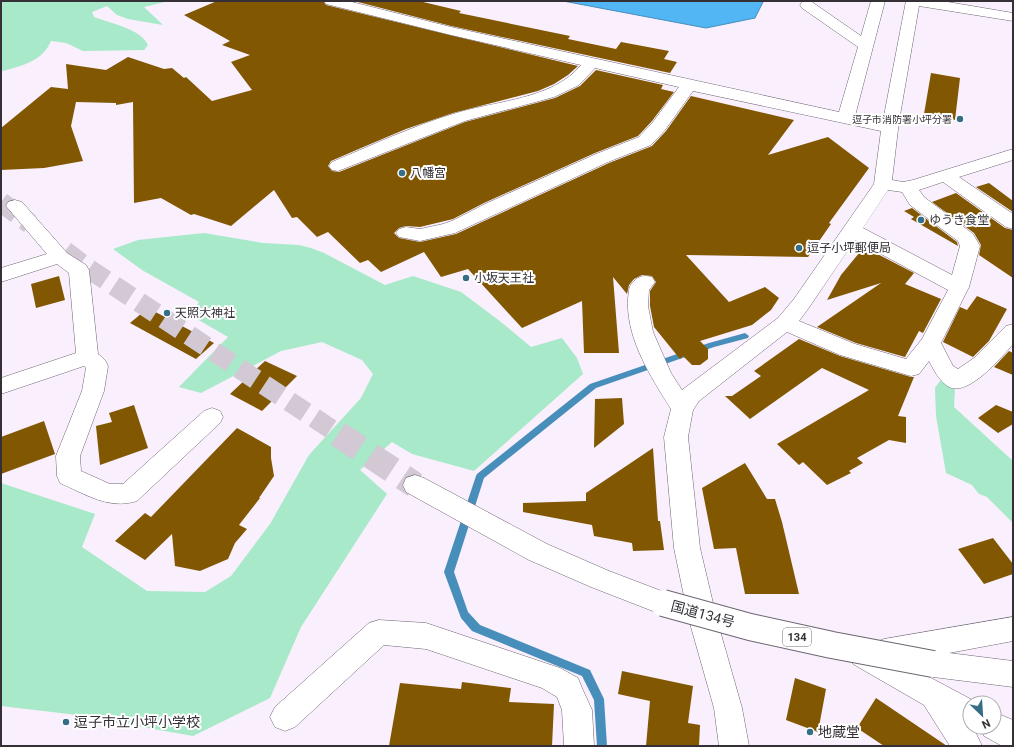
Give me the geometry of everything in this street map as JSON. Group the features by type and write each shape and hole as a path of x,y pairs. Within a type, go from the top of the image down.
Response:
{"main road":[{"path":"331,1 591,62 890,128"},
{"path":"846,119 878,1"},
{"path":"734,746 728,708 703,620 687,548 676,437 682,409 692,395 785,322 801,304 883,184 890,128 915,1 1013,17"},
{"path":"807,5 866,46"},
{"path":"338,166 460,117 543,95 558,89 572,83 580,77 591,62"},
{"path":"406,233 420,235 455,227 602,158 645,141 659,126 690,84"},
{"path":"883,184 907,186 946,176 1013,154"},
{"path":"946,176 1013,223"},
{"path":"785,322 848,350 911,368 930,343 959,287 970,246 966,238 917,201 907,186"},
{"path":"15,206 60,257 79,270 87,357 97,366 94,391 68,456 69,476 108,494 128,494 212,417"},
{"path":"851,230 959,287"},
{"path":"1,275 60,257"},
{"path":"645,282 639,288 638,306 642,332 661,375 682,409"},
{"path":"930,343 945,371 957,381 982,364 1013,331"},
{"path":"1,386 87,357"},
{"name":"国道134号","path":"415,485 538,552 600,580 663,604 832,645 933,664 1013,674"},
{"path":"703,620 748,632 865,655 933,695 962,710"},
{"path":"865,655 1013,629"},
{"path":"285,717 379,632 426,636 550,677 568,688 577,710 579,746"},
{"path":"933,695 967,746"},
{"path":"1002,730 1013,736"}],"green space":[{"path":"1,1 169,1 144,7 163,25 128,19 117,15 107,6 92,12 94,17 124,27 139,35 148,45 144,50 83,51 66,43 51,41 45,51 36,59 3,71 1,70"},
{"path":"204,233 263,243 299,245 311,248 324,253 385,285 413,276 461,292 531,347 562,338 577,358 583,374 474,471 412,454 392,442 360,470 387,494 301,627 270,698 193,736 69,714 1,706 1,483 95,514 82,547 147,591 205,592 231,576 270,524 309,455 361,398 373,374 362,360 322,342 281,351 201,393 179,387 228,337 190,315 199,302 142,270 113,249 138,240"},
{"path":"943,380 955,388 954,407 1013,461 1013,523 987,497 979,494 972,485 946,473 936,416 935,388 940,381"}],"water":[{"path":"563,1 763,2 755,18 706,28"}],"building":[{"path":"217,1 323,1 326,5 578,66 554,84 538,91 453,113 406,129 361,148 331,161 328,166 332,171 339,172 465,122 555,98 580,86 596,70 663,85 661,89 674,92 652,121 638,136 595,153 484,203 453,219 420,227 406,226 399,228 394,233 399,238 420,242 456,234 609,163 652,146 666,131 691,96 794,120 768,155 828,137 869,168 829,223 831,224 808,257 686,255 729,302 765,287 779,298 771,310 752,325 700,341 708,349 708,359 700,365 692,365 683,356 680,359 654,327 650,306 650,291 656,282 652,276 642,275 634,279 629,285 627,294 613,277 619,353 584,353 582,301 522,328 468,269 441,277 424,252 381,272 368,260 360,263 328,232 317,237 297,217 292,218 274,190 231,226 194,214 191,215 161,198 134,203 133,102 116,105 116,103 76,102 71,126 83,161 44,168 1,170 1,128 51,87 68,89 66,64 106,70 128,57 164,69 172,68 184,78 186,77 212,101 252,90 231,62 250,55 222,45 230,41 184,15"},
{"path":"354,1 419,1 461,11 459,13 570,36 568,39 616,49 621,42 669,51 664,59 677,62 670,73 451,26"},
{"path":"931,73 960,78 955,120 924,114"},
{"path":"989,183 1013,201 1013,212 976,187"},
{"path":"956,193 1005,228 1013,230 1013,278 979,255 981,245 974,233 932,202"},
{"name":"ゆうき食堂","path":"912,208 957,242 958,246 911,219 914,217 904,211"},
{"path":"864,247 914,273 905,284 941,299 923,333 919,331 905,357 856,343 817,327 881,283 827,300 841,275"},
{"path":"59,276 65,300 36,308 31,284"},
{"path":"977,296 1007,309 989,341 973,357 943,342 960,307 967,310"},
{"path":"148,308 214,343 196,359 130,323"},
{"path":"799,339 840,356 914,377 898,416 906,417 906,443 889,440 857,458 863,463 849,471 851,473 827,485 803,462 799,465 777,444 869,390 822,368 750,419 725,396 732,396 761,376 754,371"},
{"path":"1009,351 1013,353 1013,375 994,367"},
{"path":"265,361 297,376 262,411 230,394"},
{"path":"622,398 624,424 594,448 595,399"},
{"path":"134,405 148,448 100,465 96,426 112,422 109,413"},
{"path":"996,405 1013,412 1013,424 998,433 978,418"},
{"path":"44,421 55,454 1,474 1,437"},
{"path":"237,428 271,447 274,476 260,498 239,525 247,529 235,543 228,559 200,571 175,566 172,534 145,560 115,541 145,513 151,517"},
{"path":"653,448 658,521 660,521 664,550 633,551 632,543 594,536 592,525 523,512 523,503 586,501 586,493"},
{"path":"745,463 767,499 775,499 799,594 745,594 736,548 714,549 702,488"},
{"path":"993,538 1013,564 1013,574 984,584 958,549"},
{"path":"622,671 693,686 688,723 700,725 699,746 646,746 650,701 618,694"},
{"path":"795,678 826,689 818,732 786,720"},
{"path":"462,682 511,688 509,702 554,704 552,746 389,746 400,683 461,689"},
{"path":"876,698 947,746 884,746 857,728"}],"waterway":[{"path":"602,746 599,699 586,673 476,628 464,615 449,572 480,476 593,386 712,345 745,336"}],"tunnel":[{"path":"1,202 30,224"},
{"path":"65,251 86,267 340,435"},
{"path":"338,434 415,485"}],"place":[{"name":"逗子市消防署小坪分署","path":"960,119"},
{"name":"八幡宮","path":"402,173"},
{"name":"ゆうき食堂","path":"921,220"},
{"name":"逗子小坪郵便局","path":"799,248"},
{"name":"小坂天王社","path":"466,278"},
{"name":"天照大神社","path":"167,313"},
{"name":"逗子市立小坪小学校","path":"66,722"},
{"name":"地蔵堂","path":"810,732"}]}
